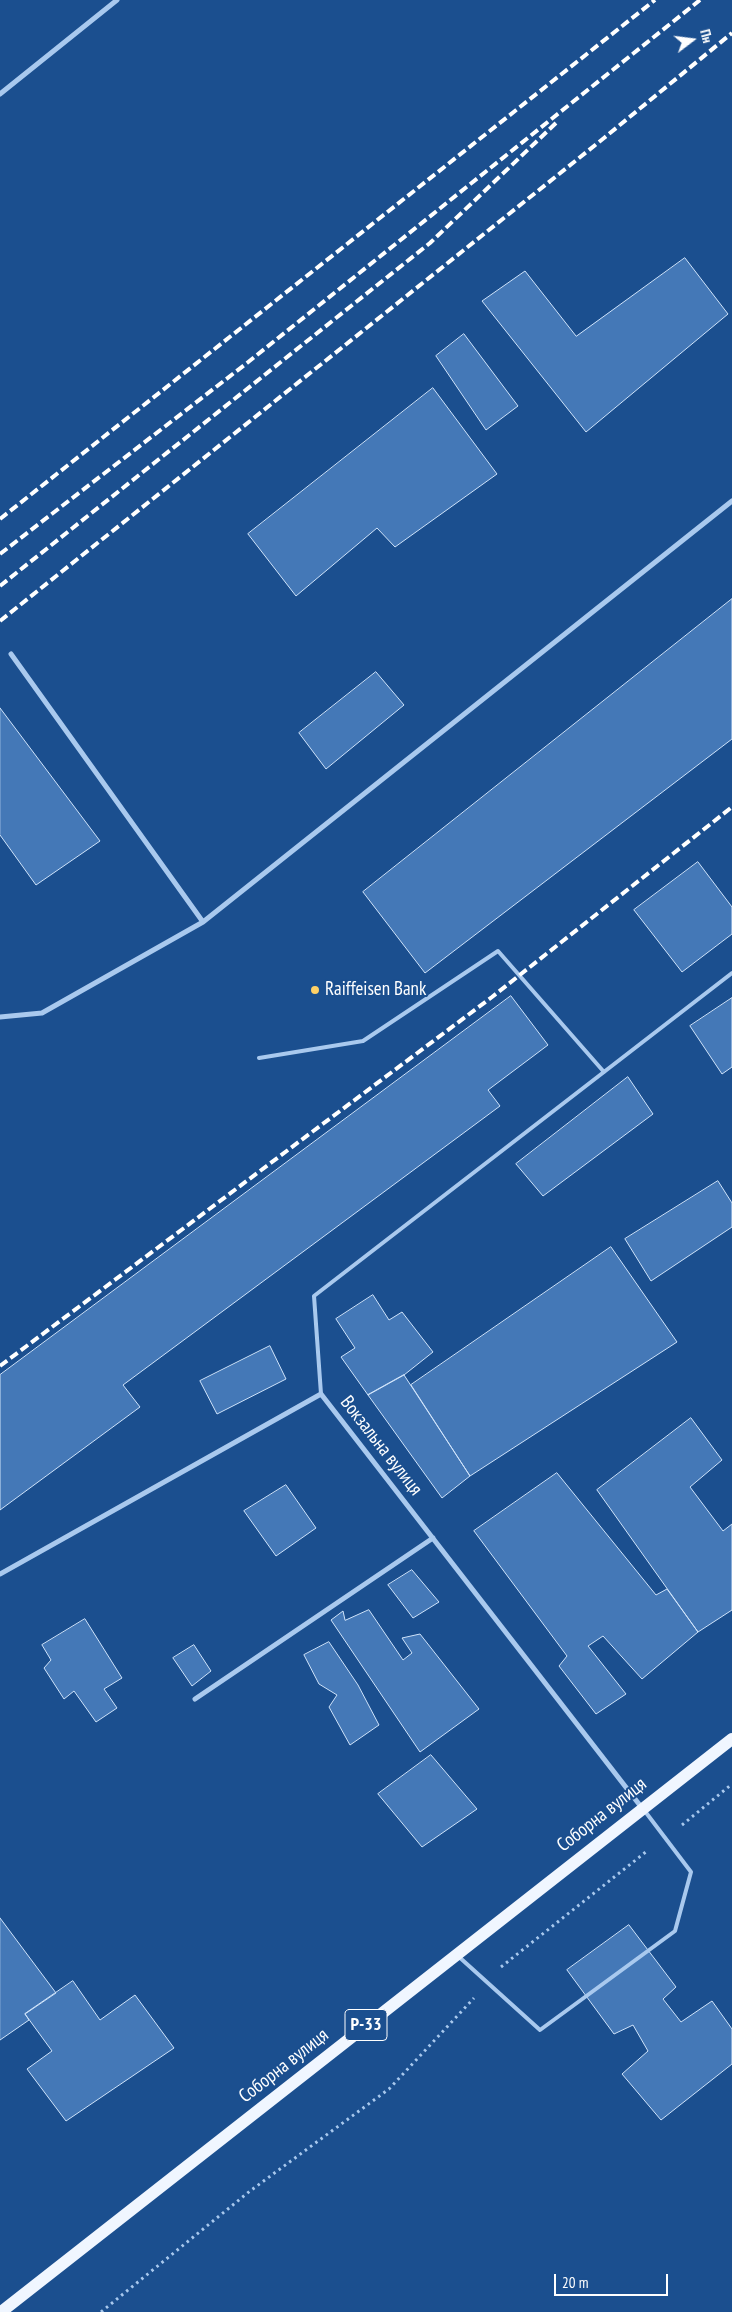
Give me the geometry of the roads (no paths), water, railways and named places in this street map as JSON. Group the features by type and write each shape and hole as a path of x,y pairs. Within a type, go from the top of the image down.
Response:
{"main road":[{"name":"Соборна вулиця","path":"1,2312 732,1739"}],"street":[{"path":"0,94 117,0"},
{"path":"0,1017 42,1013 203,922 732,501"},
{"path":"11,654 203,922"},
{"name":"Вокзальна вулиця","path":"0,1574 322,1394 642,1808"},
{"path":"195,1699 433,1538"}],"lane":[{"path":"259,1058 363,1041 498,950 604,1072"},
{"path":"322,1394 314,1296 732,973"},
{"path":"456,1954 540,2030 675,1931 691,1872 642,1808"}],"railway":[{"path":"0,519 655,0"},
{"path":"0,554 247,363 700,0"},
{"path":"0,621 604,138 732,33"},
{"path":"0,586 430,243 557,122"},
{"path":"0,1366 492,997 732,807"}],"place":[{"name":"Raiffeisen Bank","path":"315,990"}]}
